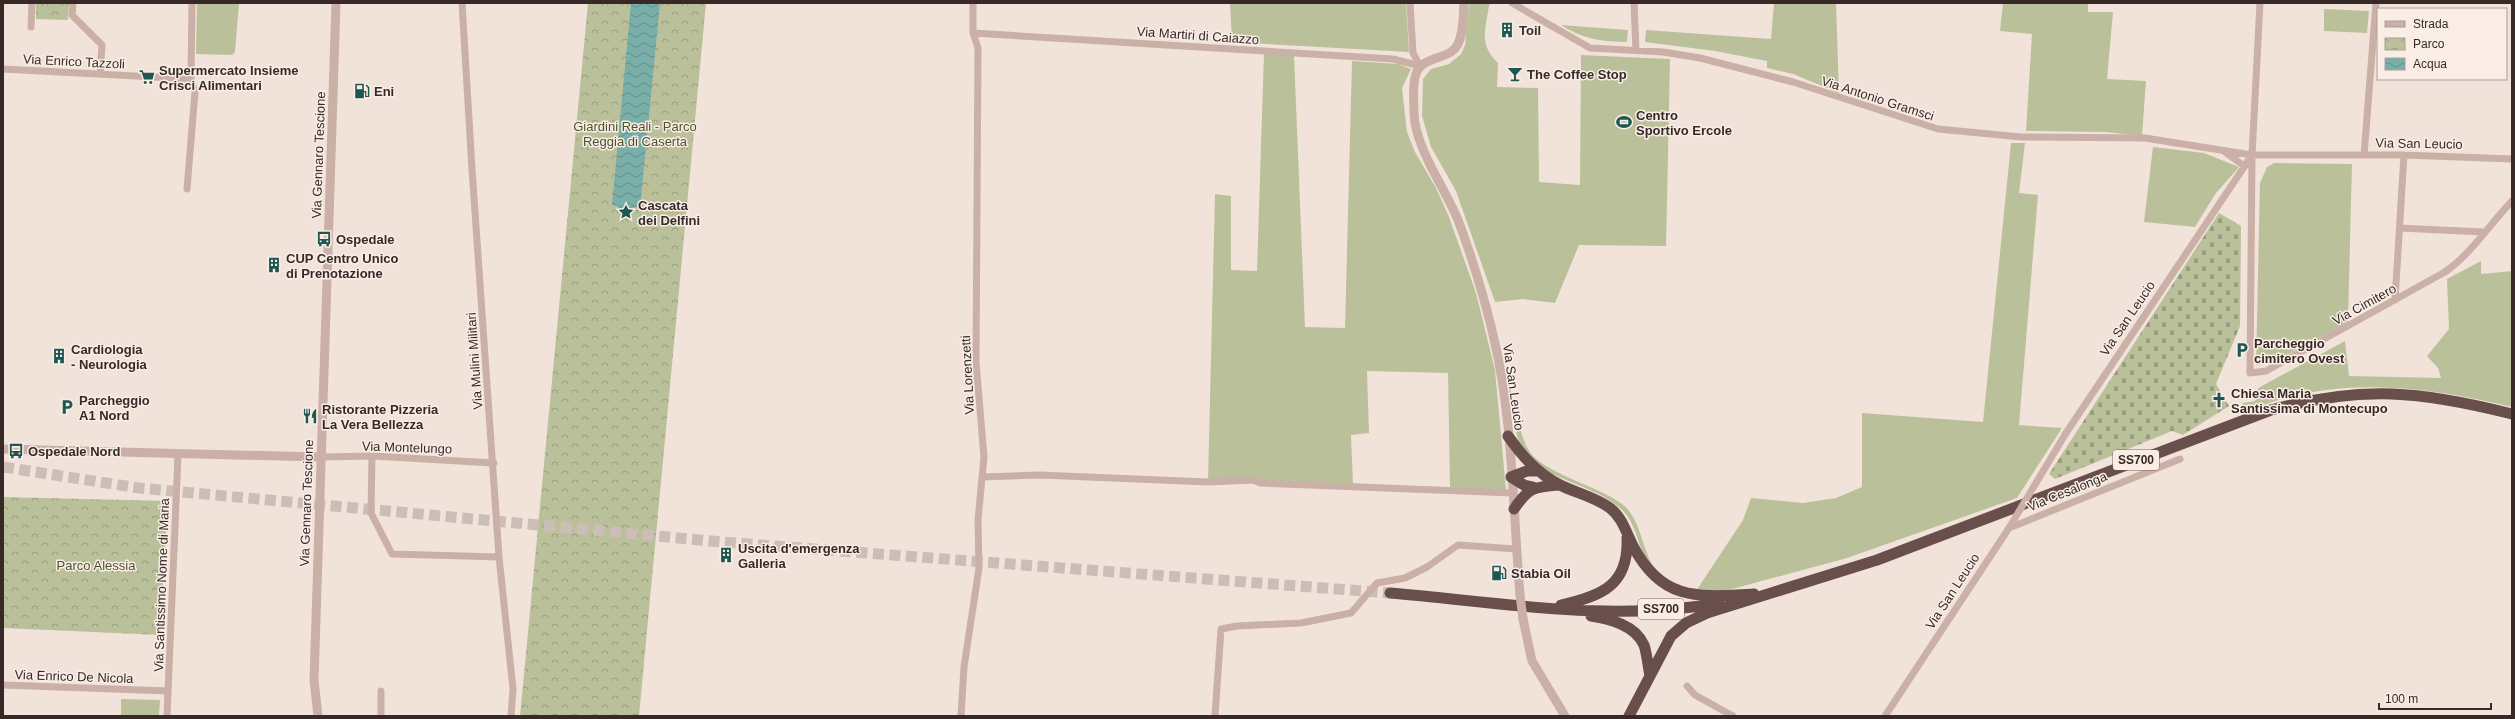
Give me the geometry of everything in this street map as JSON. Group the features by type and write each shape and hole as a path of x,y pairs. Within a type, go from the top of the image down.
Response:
{"highway":[{"name":"SS700","path":"1629,716 1645,690 1650,676 1671,636 1686,623 1707,613 1877,560 2224,426 2313,398 2352,394 2393,393 2432,396 2512,414"},
{"name":"SS700","path":"1508,436 1523,458 1539,471 1560,485 1610,508 1621,518 1627,533 1644,565 1654,577 1668,586 1706,596 1771,593"},
{"path":"1511,477 1527,471 1539,471"},
{"name":"SS700","path":"1511,477 1524,485 1534,487 1560,485"},
{"path":"1514,509 1524,495 1534,487"},
{"name":"SS700","path":"1549,608 1599,595 1614,584 1624,568 1628,553 1627,533"},
{"name":"SS700","path":"1390,593 1549,608 1598,611 1669,609 1708,605 1771,593"},
{"name":"SS700","path":"1549,608 1603,618 1622,624 1634,632 1644,645 1650,676"}],"street":[{"path":"31,27 32,3"},
{"path":"73,3 72,15 102,45 100,74"},
{"path":"187,189 195,92 191,80 192,3"},
{"name":"Via Gennaro Tescione","path":"318,716 314,680 320,457 336,3"},
{"name":"Via Mulini Militari","path":"462,3 472,169 494,464 499,557 513,689 511,716"},
{"name":"Via Lorenzetti","path":"961,716 964,667 979,568 978,520 984,457 976,362 978,48 973,33 973,3"},
{"path":"1410,3 1414,53 1420,66 1450,54 1458,45 1461,35 1464,3"},
{"name":"Via Antonio Gramsci","path":"1512,3 1590,48 1636,50 1700,58 1754,72 1938,129 2021,136 2145,138 2225,152 2252,155"},
{"path":"1634,3 1636,50"},
{"path":"2252,155 2260,3"},
{"path":"2364,155 2376,3"},
{"name":"Via Martiri di Caiazzo","path":"973,33 1379,58 1420,66"},
{"name":"Via San Leucio","path":"1420,66 1416,74 1415,85 1414,114 1417,132 1458,221 1494,339 1508,436 1520,595 1523,619 1532,661 1565,716"},
{"name":"Via Enrico Tazzoli","path":"3,69 191,80"},
{"path":"2225,152 2244,166"},
{"name":"Via San Leucio","path":"1885,716 2009,528 2066,433 2252,155 2404,155 2512,159"},
{"name":"Via Cimitero","path":"2252,155 2250,373 2266,371 2395,300 2459,262 2483,232 2512,201"},
{"path":"2395,300 2404,155"},
{"path":"2400,228 2483,232"},
{"path":"3,449 178,455 320,457"},
{"name":"Via Santissimo Nome di Maria","path":"168,716 178,455"},
{"path":"372,456 371,513 392,554 499,557"},
{"name":"Via Montelungo","path":"320,457 372,456 494,464"},
{"name":"Via Cesalonga","path":"2009,528 2180,460"},
{"path":"983,477 1040,475 1208,482 1253,480 1260,483 1513,493"},
{"path":"1215,716 1221,657 1219,634 1221,629 1237,626 1301,623 1351,613 1377,583 1405,578 1427,567 1458,545 1516,549"},
{"name":"Via Enrico De Nicola","path":"3,685 168,691"},
{"path":"1687,686 1694,694 1733,716"},
{"path":"381,691 381,716"}],"green space":[{"path":"36,3 69,3 68,20 36,19"},
{"path":"197,3 239,3 235,52 232,55 196,54"},
{"name":"Giardini Reali - Parco Reggia di Caserta","path":"588,3 706,3 639,716 520,716"},
{"path":"1230,3 1406,3 1409,52 1232,42"},
{"path":"1469,3 1492,3 1489,5 1485,36 1488,49 1498,63 1497,87 1538,88 1539,182 1580,185 1581,55 1670,59 1666,246 1579,245 1555,303 1523,299 1495,302 1456,191 1431,147 1422,116 1423,79 1431,69 1449,64 1461,54 1465,45"},
{"path":"1774,3 1836,3 1839,93 1793,74 1767,68 1767,61 1715,51 1645,42 1646,30 1771,39"},
{"path":"2003,3 2088,3 2088,12 2113,12 2107,79 2146,81 2142,136 2105,132 2026,131 2032,34 2000,31"},
{"path":"2324,9 2369,11 2367,33 2324,31"},
{"path":"1561,25 1628,30 1627,42 1585,37"},
{"path":"1264,53 1294,55 1305,327 1345,328 1352,61 1398,64 1411,69 1402,88 1407,132 1415,152 1436,188 1449,217 1476,293 1495,370 1506,490 1450,489 1448,373 1367,371 1369,433 1351,435 1353,485 1208,481 1215,194 1231,196 1231,270 1257,271"},
{"path":"2011,143 2025,143 2019,193 2038,195 2019,425 2062,428 2017,498 1847,558 1725,591 1697,590 1743,520 1751,498 1803,503 1836,498 1862,487 1862,413 1983,422"},
{"path":"2153,147 2204,153 2239,167 2216,193 2195,227 2144,222"},
{"path":"2274,163 2352,164 2348,322 2272,363 2256,365 2260,183 2267,167"},
{"path":"2219,213 2241,226 2240,326 2216,384 2229,406 2183,435 2172,431 2055,479 2049,474"},
{"path":"2481,261 2481,274 2512,271 2512,407 2456,395 2428,391 2371,387 2342,388 2314,392 2285,398 2242,413 2240,410 2243,403 2255,401 2256,391 2260,387 2345,341 2349,376 2441,378 2438,368 2427,356 2449,329 2447,279"},
{"path":"1506,373 1524,441 1535,458 1557,472 1612,497 1622,504 1630,512 1636,522 1653,566 1660,575 1669,581 1664,579 1655,571 1647,561 1631,521 1620,508 1596,493 1540,467 1529,458 1521,447 1518,438"},
{"name":"Parco Alessia","path":"3,497 168,501 160,635 3,628"},
{"path":"121,699 160,700 159,716 121,716"}],"water":[{"path":"631,3 660,3 640,208 635,207 627,212 620,210 618,206 612,205"}],"tunnel":[{"path":"3,467 139,488 722,542 1390,593"}],"place":[{"name":"Toil","path":"1507,30"},
{"name":"The Coffee Stop","path":"1515,74"},
{"name":"Supermercato Insieme Crisci Alimentari","path":"147,77"},
{"name":"Eni","path":"362,91"},
{"name":"Centro Sportivo Ercole","path":"1624,122"},
{"name":"Cascata dei Delfini","path":"626,212"},
{"name":"Ospedale","path":"324,239"},
{"name":"CUP Centro Unico di Prenotazione","path":"274,265"},
{"name":"Parcheggio cimitero Ovest","path":"2242,350"},
{"name":"Cardiologia - Neurologia","path":"59,356"},
{"name":"Chiesa Maria Santissima di Montecupo","path":"2219,400"},
{"name":"Parcheggio A1 Nord","path":"67,407"},
{"name":"Ristorante Pizzeria La Vera Bellezza","path":"310,416"},
{"name":"Ospedale Nord","path":"16,451"},
{"name":"Uscita d'emergenza Galleria","path":"726,555"},
{"name":"Stabia Oil","path":"1499,573"}]}
